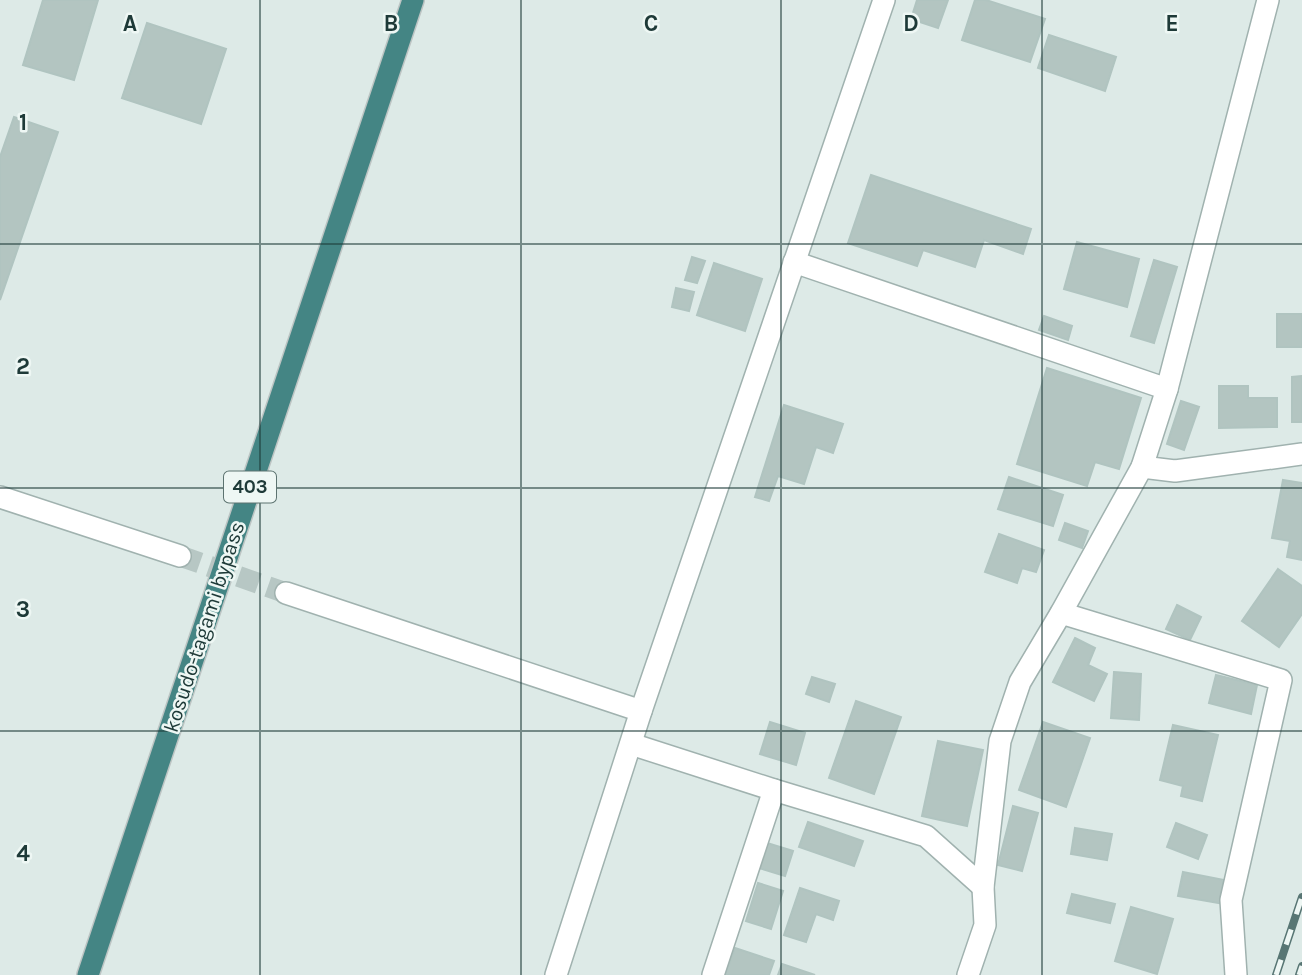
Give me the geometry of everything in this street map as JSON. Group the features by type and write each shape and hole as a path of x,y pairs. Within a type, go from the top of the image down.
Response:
{"highway":[{"name":"kosudo-tagami bypass","path":"88,975 413,0"}],"street":[{"path":"556,975 642,711 884,0"},
{"path":"968,975 985,925 983,887 1000,741 1020,682 1142,467 1167,389 1268,0"},
{"path":"794,262 1167,389"},
{"path":"1142,467 1175,471 1302,454"},
{"path":"0,497 180,556"},
{"path":"286,593 642,711"},
{"path":"1061,613 1292,682 1231,901 1237,975"},
{"path":"631,744 926,836 983,887"},
{"path":"713,975 774,790"}],"building":[{"path":"43,0 98,0 74,80 23,65"},
{"path":"917,0 948,0 938,28 911,19"},
{"path":"975,0 986,0 1045,19 1030,62 962,40"},
{"path":"147,23 226,49 201,124 122,98"},
{"path":"1049,35 1116,57 1105,91 1038,68"},
{"path":"14,117 58,132 0,300 0,157"},
{"path":"871,175 1031,229 1023,254 984,240 975,267 923,250 917,266 848,243"},
{"path":"1077,242 1139,259 1127,307 1064,289"},
{"path":"692,257 705,261 697,283 685,280"},
{"path":"1154,260 1177,267 1154,343 1131,336"},
{"path":"714,263 762,279 745,331 697,315"},
{"path":"676,288 694,292 689,311 672,307"},
{"path":"1277,314 1302,314 1302,347 1277,347"},
{"path":"1044,316 1072,326 1068,340 1039,330"},
{"path":"1047,368 1141,398 1119,469 1095,462 1087,486 1017,464"},
{"path":"1302,376 1302,422 1292,422 1292,377"},
{"path":"1219,386 1248,386 1248,398 1277,398 1277,427 1219,428"},
{"path":"1181,401 1199,407 1184,450 1167,444"},
{"path":"784,405 843,424 833,453 816,447 804,484 778,476 769,501 755,497"},
{"path":"1009,477 1063,495 1053,526 998,509"},
{"path":"1283,480 1302,483 1302,560 1287,557 1290,541 1272,538"},
{"path":"1065,523 1088,531 1082,548 1059,540"},
{"path":"999,534 1044,550 1036,572 1022,568 1017,583 985,572"},
{"path":"1278,569 1302,586 1302,614 1279,647 1242,621"},
{"path":"1177,605 1201,617 1190,640 1166,629"},
{"path":"1075,638 1095,648 1088,665 1107,674 1094,701 1053,682"},
{"path":"1114,672 1141,674 1139,720 1111,718"},
{"path":"1216,675 1257,685 1251,714 1209,703"},
{"path":"812,677 835,684 829,702 806,694"},
{"path":"856,701 901,717 874,794 829,778"},
{"path":"770,722 805,733 796,765 760,754"},
{"path":"1043,722 1090,738 1066,807 1019,790"},
{"path":"1173,725 1218,735 1202,801 1181,796 1183,786 1160,780"},
{"path":"938,741 983,750 967,826 922,816"},
{"path":"1013,806 1038,813 1022,871 998,865"},
{"path":"808,822 863,841 854,866 799,847"},
{"path":"1176,823 1207,835 1198,859 1167,847"},
{"path":"1075,828 1112,834 1107,860 1071,854"},
{"path":"767,843 793,851 785,876 759,868"},
{"path":"1183,872 1224,880 1219,903 1178,896"},
{"path":"758,883 783,891 771,929 746,921"},
{"path":"800,888 839,901 833,920 816,914 806,942 784,935"},
{"path":"1072,894 1115,904 1110,923 1067,913"},
{"path":"1131,907 1173,919 1157,974 1115,961"},
{"path":"735,948 774,961 769,975 725,975"},
{"path":"782,964 815,975 778,975"}],"tunnel":[{"path":"180,556 286,593"}],"railway":[{"path":"1276,975 1302,897"},
{"path":"1299,975 1302,966"}]}
